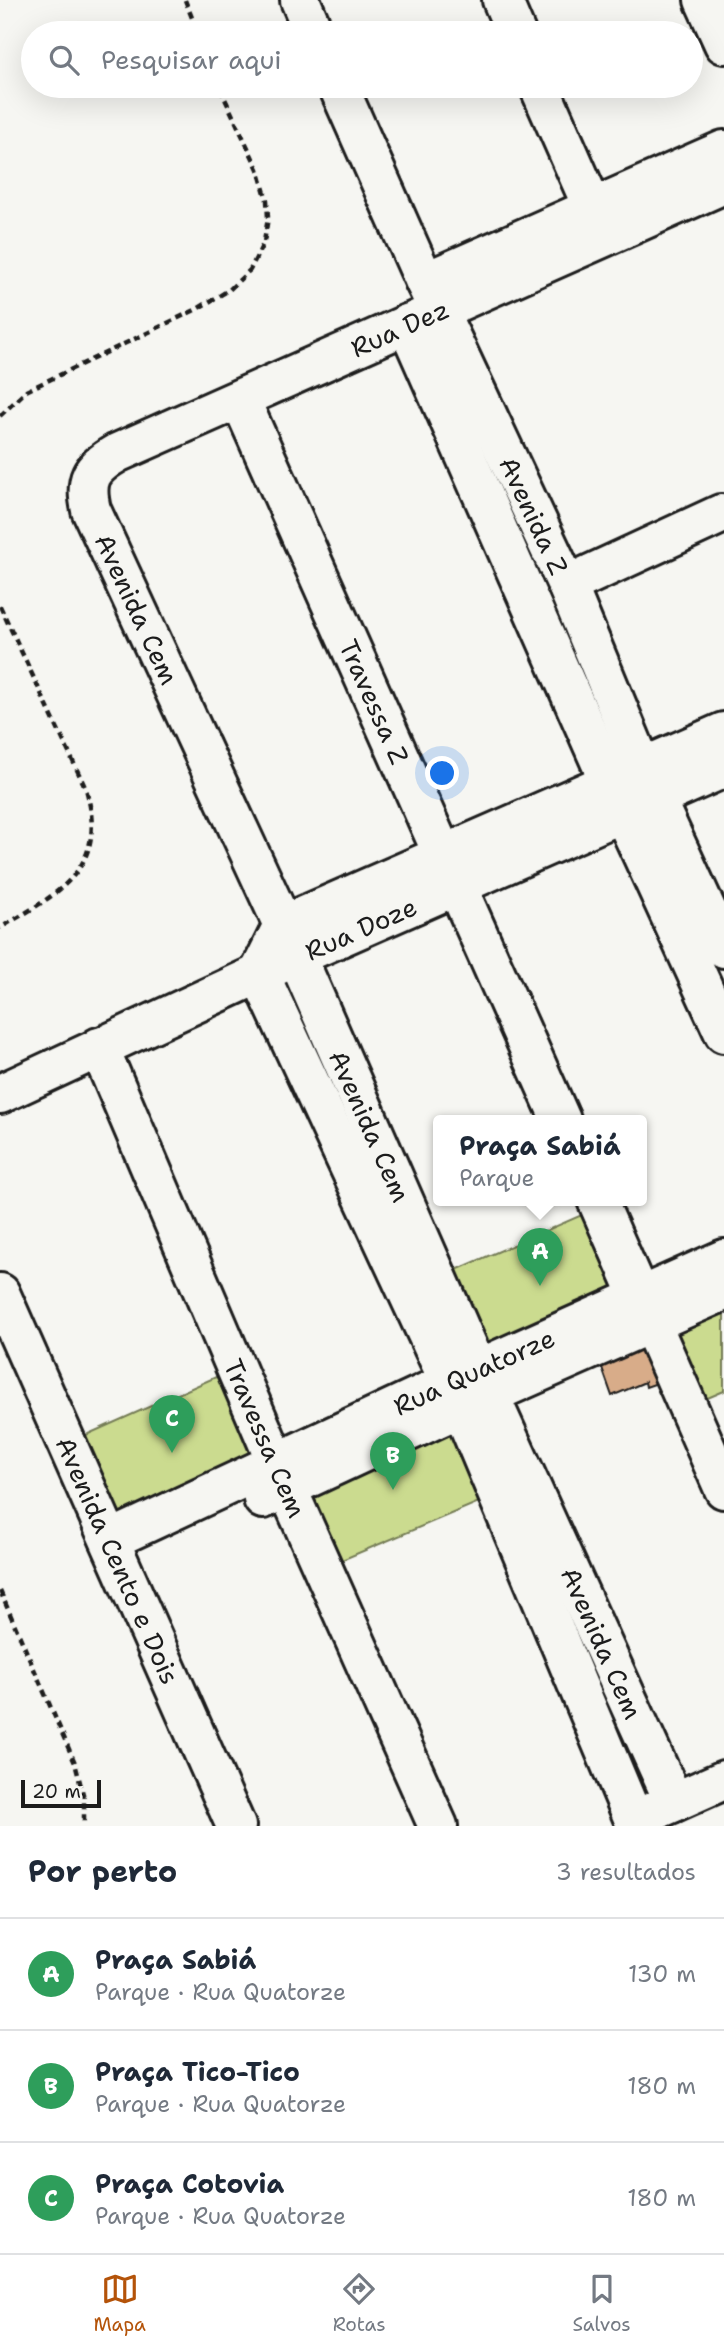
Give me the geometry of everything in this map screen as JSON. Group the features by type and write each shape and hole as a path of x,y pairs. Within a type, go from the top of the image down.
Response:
{"street":[{"path":"300,0 309,21"},
{"path":"502,0 511,21"},
{"path":"704,0 724,44"},
{"name":"Avenida Z","path":"343,98 423,306 633,790 724,948"},
{"path":"544,98 599,222"},
{"name":"Rua Dez","path":"88,487 93,472 100,463 240,399 423,306 599,222 724,150"},
{"name":"Rua Dez","path":"599,222 724,184"},
{"name":"Avenida Z","path":"423,306 567,585 633,790 724,1033"},
{"name":"Travessa Z","path":"240,399 559,1115"},
{"name":"Avenida Cem","path":"88,487 91,510 277,951 469,1388 674,1802"},
{"path":"567,585 721,514"},
{"name":"Rua Doze","path":"0,1094 99,1047 277,951 633,790 724,732"},
{"name":"Rua Doze","path":"633,790 724,768"},
{"name":"Travessa Cem","path":"99,1047 282,1476 438,1826"},
{"path":"600,1206 724,1489"},
{"name":"Rua Quatorze","path":"116,1551 645,1309 724,1259"},
{"name":"Rua Quatorze","path":"645,1309 724,1291"},
{"name":"Avenida Cento e Dois","path":"0,1293 236,1826"},
{"name":"Avenida Cem","path":"469,1388 627,1823"},
{"path":"627,1823 724,1780"}],"path":[{"path":"186,0 194,21"},
{"path":"0,416 26,391 197,309 229,290 250,270 264,242 268,218 267,200 258,169 225,98"},
{"path":"0,606 86,789 91,818 84,860 75,875 65,887 0,928"},
{"path":"0,1591 75,1763 84,1798 84,1826"}],"green space":[{"path":"600,1207 641,1296 480,1368 440,1277"},
{"path":"724,1292 724,1391 689,1406 651,1323"},
{"path":"236,1368 277,1463 110,1540 68,1443"},
{"path":"461,1409 498,1494 323,1568 287,1487"}],"building":[{"path":"654,1342 669,1379 646,1387 645,1382 612,1396 600,1362"}],"place":[{"name":"Praça Sabiá","path":"540,1286"},
{"name":"Praça Cotovia","path":"172,1453"},
{"name":"Praça Tico-Tico","path":"393,1490"}]}
